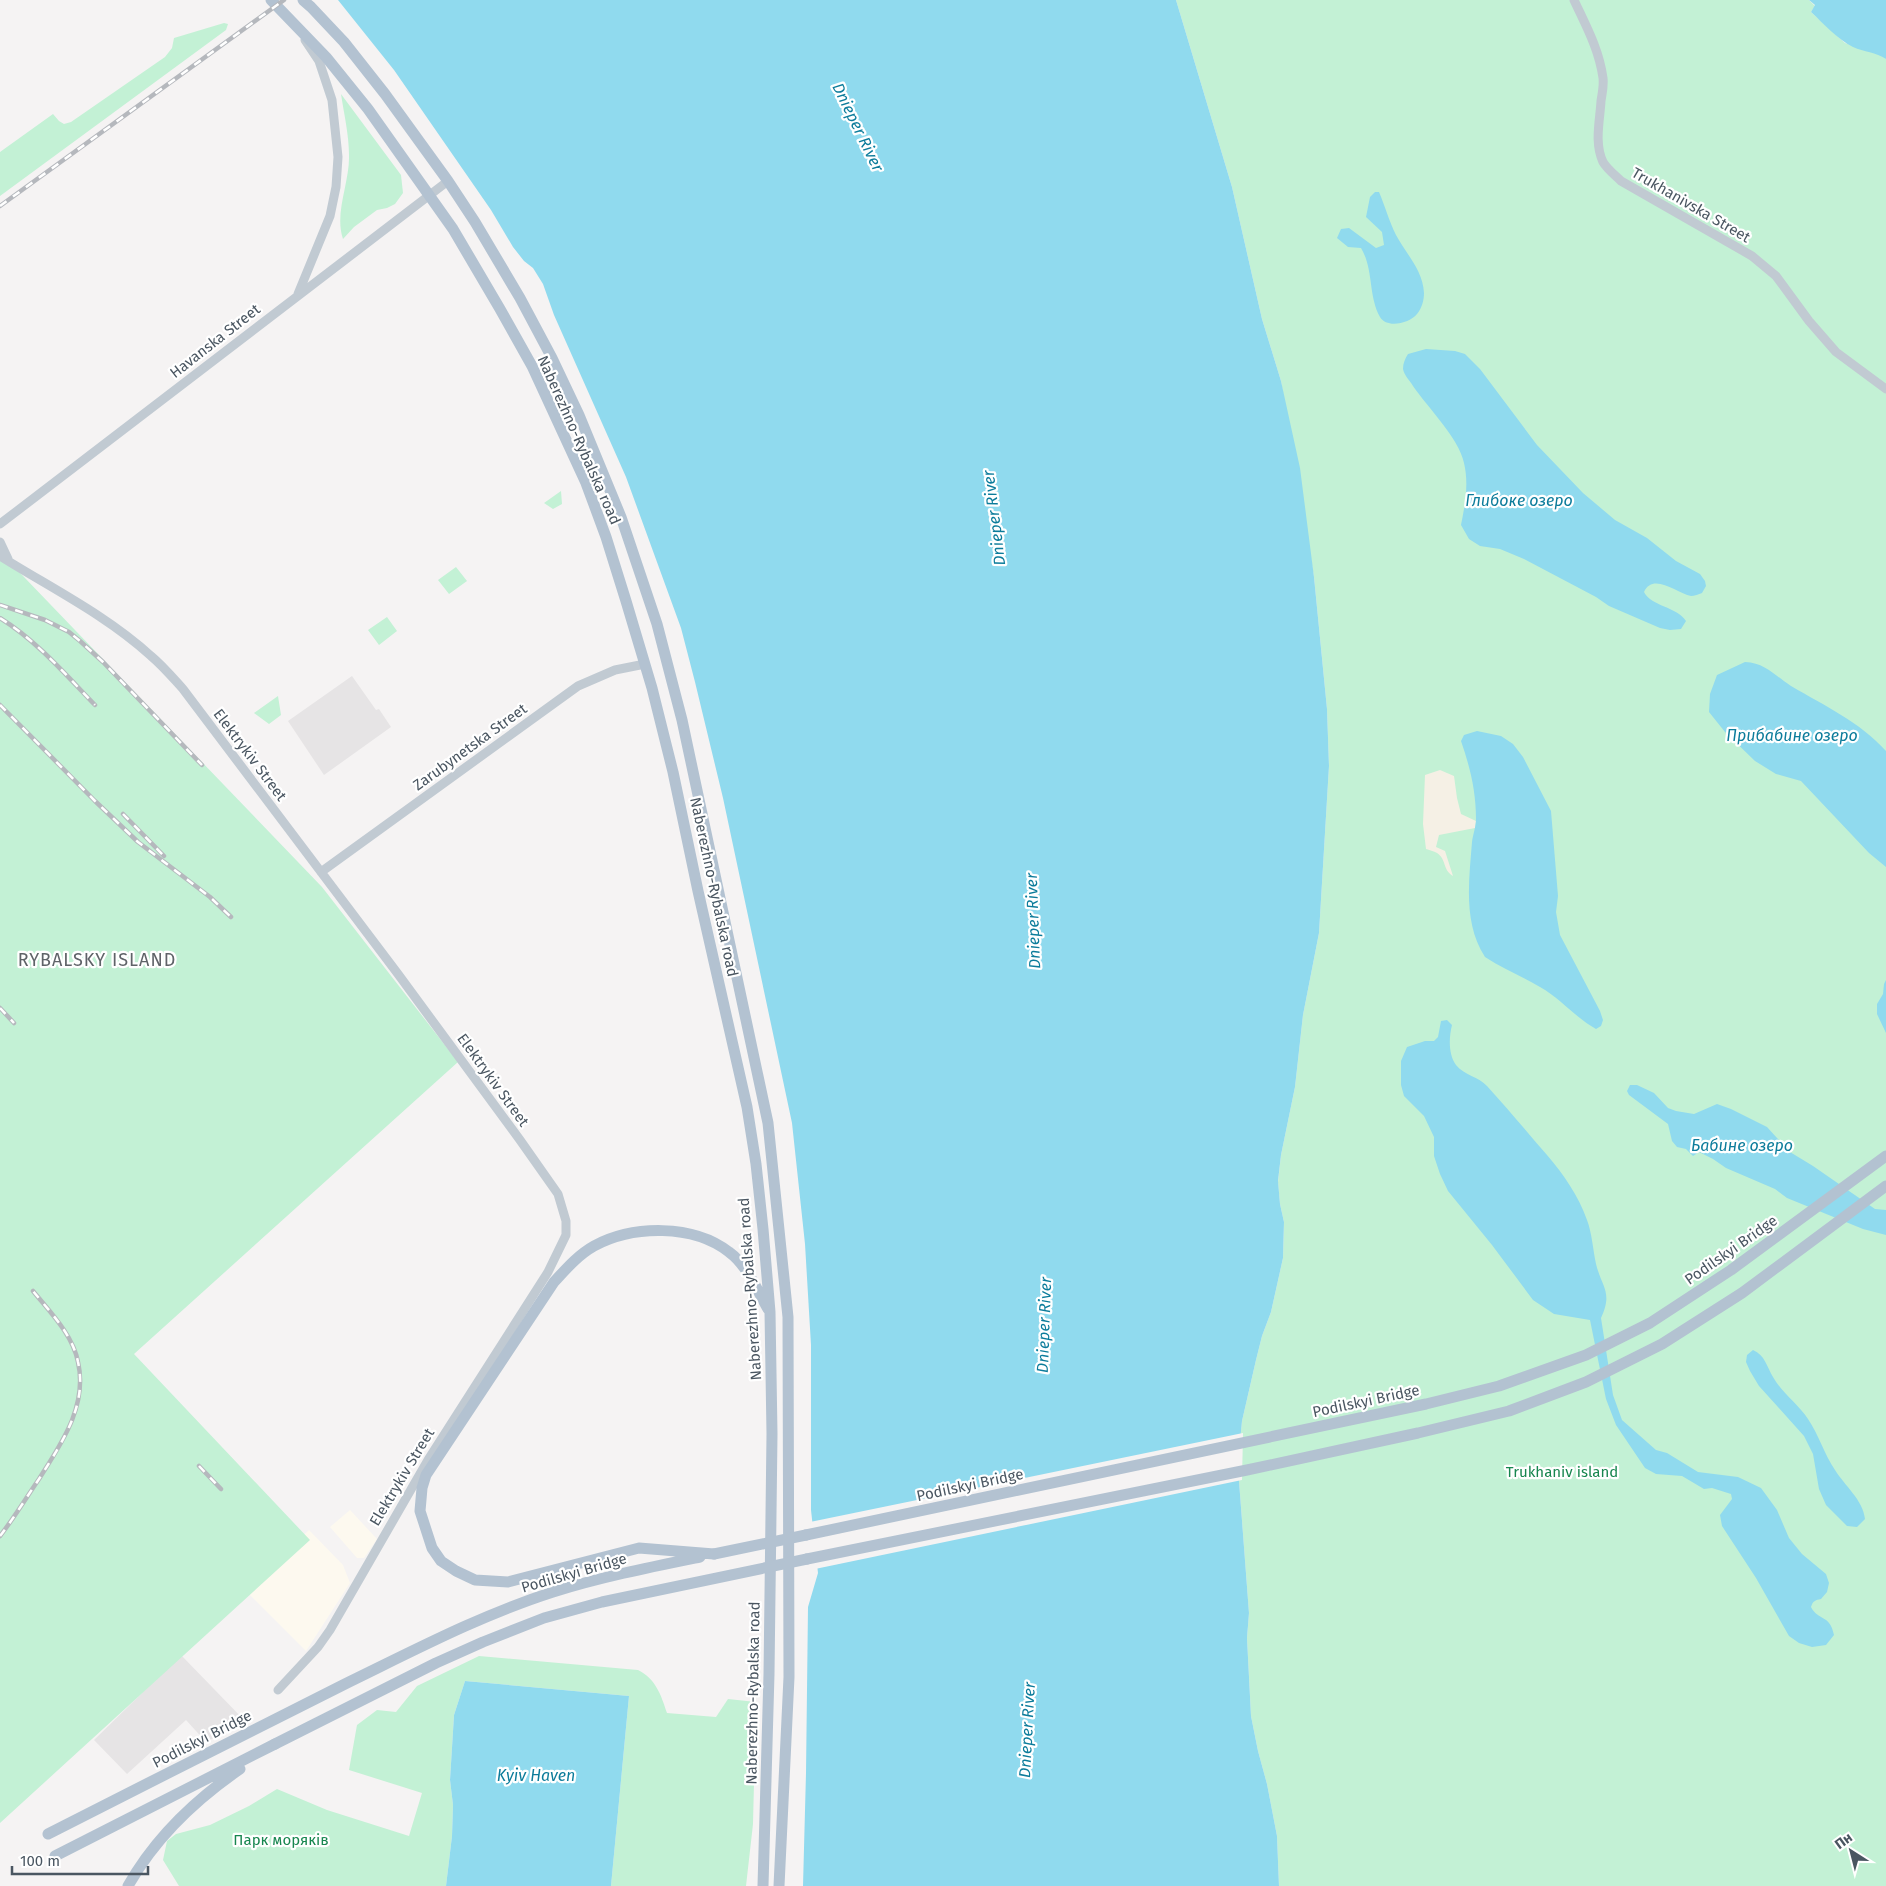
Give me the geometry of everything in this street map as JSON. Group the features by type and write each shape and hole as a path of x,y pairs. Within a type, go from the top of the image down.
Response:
{"main road":[{"name":"Naberezhno-Rybalska road","path":"271,0 326,57 368,109 454,229 500,309 532,366 586,483 606,537 645,664 673,772 747,1107 760,1201 770,1312 772,1434 769,1674 763,1886"},
{"name":"Naberezhno-Rybalska road","path":"302,0 344,42 385,94 448,181 510,281 552,358 603,472 638,566 657,624 682,720 768,1123 788,1317 789,1676 779,1886"},
{"name":"Podilskyi Bridge","path":"48,1834 251,1730 445,1635 553,1592 598,1579 714,1554 1426,1404 1499,1386 1586,1355 1650,1323 1731,1270 1886,1156"},
{"path":"55,1856 436,1663 544,1618 602,1602 1247,1470 1509,1411 1586,1382 1662,1344 1742,1293 1886,1186"},
{"path":"714,1554 638,1548 508,1582 475,1580 441,1561 432,1548 426,1534 420,1510 422,1488 426,1475 554,1282 585,1252 615,1237 650,1231 672,1232 702,1237 717,1244 737,1259 770,1312"},
{"path":"128,1886 150,1852 168,1830 195,1803 224,1779 275,1744"}],"street":[{"name":"Trukhanivska Street","path":"1574,0 1597,48 1600,62 1603,81 1598,137 1599,150 1603,162 1621,181 1752,256 1776,276 1809,321 1836,352 1886,389"},
{"path":"294,23 325,76 332,100 338,157 336,187 330,216 298,295"},
{"name":"Havanska Street","path":"3,522 448,181"},
{"path":"0,533 3,522"},
{"path":"0,542 11,563"},
{"name":"Elektrykiv Street","path":"0,556 108,622 152,656 183,689 398,974 558,1194 565,1214 566,1235 548,1272 428,1460 318,1647 278,1690"},
{"name":"Zarubynetska Street","path":"321,872 578,686 615,670 645,664"}],"shaded area":[{"path":"352,676 376,710 379,709 391,727 324,775 288,721"},
{"path":"350,1510 377,1539 364,1558 357,1558 330,1527"},
{"path":"309,1530 343,1565 350,1583 306,1651 246,1591"},
{"path":"181,1655 246,1722 206,1742 186,1720 127,1774 94,1740"}],"green space":[{"name":"Trukhaniv island","path":"1176,0 1809,0 1815,6 1811,12 1845,43 1881,55 1886,59 1886,1886 1279,1886 1277,1836 1251,1716 1247,1638 1249,1613 1239,1481 1240,1442 1242,1421 1256,1360 1271,1312 1283,1258 1284,1222 1278,1182 1281,1155 1295,1087 1303,1015 1319,933 1329,766 1327,709 1314,577 1281,381 1262,319 1232,187"},
{"path":"224,23 228,24 226,30 0,196 0,152 53,114 64,124 71,122 165,57 172,48 174,38"},
{"path":"341,94 401,175 403,193 395,204 377,210 354,227 343,239 340,219 349,155"},
{"path":"561,491 562,504 553,509 544,503"},
{"path":"0,552 322,887 458,1062 134,1354 310,1540 0,1823"},
{"path":"456,567 467,581 449,594 438,580"},
{"path":"387,617 397,631 379,645 368,630"},
{"path":"278,696 281,715 269,724 254,713"},
{"name":"Парк моряків","path":"479,1656 638,1670 654,1683 667,1713 716,1717 728,1699 756,1702 753,1824 746,1886 611,1886 629,1696 465,1681 454,1715 450,1780 453,1805 452,1836 446,1886 179,1886 163,1860 167,1841 176,1834 210,1825 249,1806 277,1789 327,1810 409,1836 422,1793 349,1770 357,1725 377,1710 396,1712 417,1686"}],"sand":[{"path":"1440,770 1454,776 1461,814 1476,821 1475,828 1439,835 1436,847 1445,851 1453,876 1436,852 1426,849 1423,824 1425,775"}],"water":[{"name":"Dnieper River","path":"338,0 1176,0 1232,187 1262,319 1281,381 1300,468 1314,577 1327,709 1329,766 1319,933 1303,1015 1295,1087 1281,1155 1278,1181 1284,1222 1283,1258 1271,1312 1256,1360 1242,1421 1240,1442 1239,1481 1249,1613 1247,1638 1251,1716 1277,1836 1279,1886 803,1886 808,1607 818,1573 811,1510 811,1345 805,1244 792,1123 723,798 695,682 681,628 626,477 554,315 543,284 533,268 524,261 513,247 491,210 394,70"},
{"path":"1809,0 1886,0 1886,59 1853,47 1842,40 1811,12 1815,5"},
{"path":"1375,192 1379,192 1396,235 1421,277 1423,285 1424,298 1419,312 1409,320 1393,324 1383,321 1376,309 1368,265 1361,248 1348,247 1337,238 1341,229 1349,228 1376,248 1384,245 1382,232 1366,217 1370,197"},
{"name":"Глибоке озеро","path":"1426,349 1455,351 1465,354 1480,369 1537,445 1583,493 1615,520 1647,538 1676,561 1700,574 1706,586 1702,593 1696,595 1691,596 1666,585 1659,584 1648,586 1644,592 1653,601 1682,616 1686,621 1681,629 1670,630 1660,628 1609,606 1596,597 1524,559 1500,549 1480,546 1469,539 1461,525 1466,487 1464,463 1461,453 1450,433 1413,386 1403,369 1404,361 1408,354"},
{"name":"Прибабине озеро","path":"1745,662 1765,667 1791,686 1865,731 1886,751 1886,867 1869,853 1801,781 1776,774 1755,761 1725,732 1709,712 1710,694 1717,675"},
{"path":"1477,731 1501,736 1513,744 1523,757 1551,811 1558,896 1556,912 1560,935 1600,1011 1603,1020 1601,1026 1596,1029 1548,992 1485,957 1478,944 1470,916 1469,901 1476,809 1470,770 1461,741 1464,735"},
{"path":"1886,980 1886,1033 1877,1014 1877,1004 1883,994"},
{"path":"1447,1020 1452,1025 1450,1045 1453,1061 1463,1071 1484,1083 1547,1155 1575,1194 1587,1220 1598,1272 1605,1290 1606,1302 1601,1318 1613,1395 1622,1420 1656,1450 1667,1453 1698,1472 1738,1477 1761,1488 1777,1510 1789,1538 1802,1554 1826,1574 1829,1583 1827,1592 1821,1599 1813,1602 1811,1607 1832,1628 1834,1635 1826,1645 1812,1647 1799,1643 1789,1636 1756,1578 1722,1526 1720,1515 1732,1499 1731,1494 1712,1488 1704,1489 1682,1476 1656,1474 1645,1468 1616,1425 1606,1399 1590,1320 1554,1314 1533,1300 1448,1191 1434,1156 1434,1137 1424,1116 1404,1096 1401,1085 1401,1061 1407,1047 1425,1041 1434,1041 1438,1037 1441,1021"},
{"name":"Бабине озеро","path":"1630,1085 1637,1085 1654,1093 1668,1108 1676,1111 1694,1114 1717,1104 1767,1127 1790,1152 1875,1209 1886,1210 1886,1235 1863,1229 1787,1198 1775,1189 1726,1168 1699,1152 1693,1156 1686,1149 1677,1147 1672,1141 1668,1124 1629,1095 1627,1091"},
{"path":"1753,1350 1763,1358 1777,1383 1808,1419 1831,1464 1857,1499 1864,1512 1865,1519 1857,1527 1847,1526 1826,1505 1819,1489 1813,1454 1804,1436 1759,1386 1750,1371 1746,1362 1747,1355"},
{"name":"Kyiv Haven","path":"465,1681 629,1696 611,1886 446,1886 452,1836 453,1805 450,1780 454,1715"}],"pier":[{"path":"1243,1433 1242,1480 815,1569 810,1522"}],"railway":[{"path":"0,206 284,0"},
{"path":"0,605 45,620 69,632 103,662 202,765"},
{"path":"0,618 38,647 95,705"},
{"path":"0,705 138,842 210,897 231,917"},
{"path":"123,814 164,856"},
{"path":"0,1008 14,1023"},
{"path":"0,1536 64,1438 76,1409 79,1394 78,1362 71,1342 60,1324 33,1291"},
{"path":"199,1466 221,1489"}],"district":[{"name":"RYBALSKY ISLAND","path":"97,960"}]}
